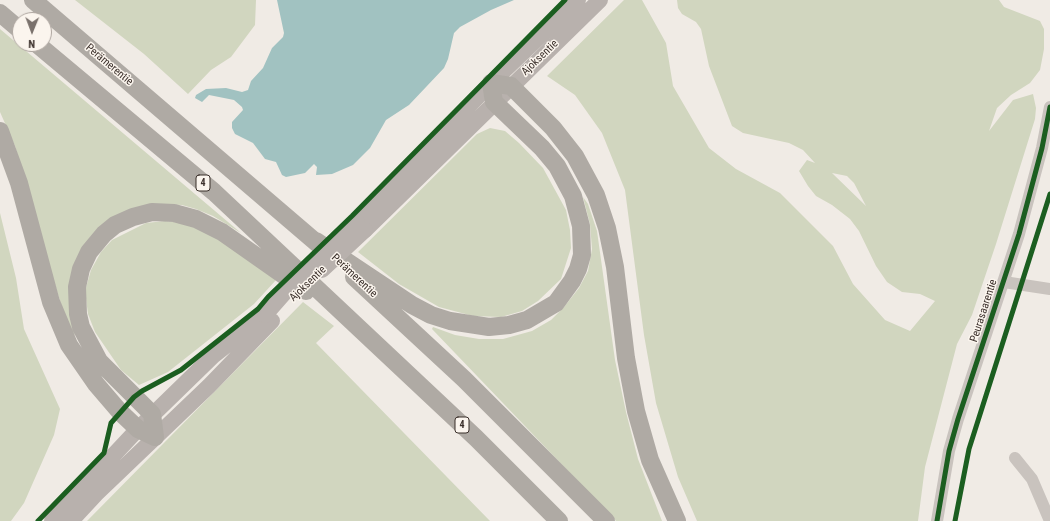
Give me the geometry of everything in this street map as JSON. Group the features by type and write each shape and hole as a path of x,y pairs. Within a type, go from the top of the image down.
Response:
{"highway":[{"name":"Perämerentie","path":"33,0 316,241 464,379 606,521"},
{"path":"0,13 12,23"},
{"name":"4","path":"47,52 214,192 476,438 558,521"},
{"path":"316,241 412,305 431,315 450,321 489,327 509,325 527,320 556,303 572,281 582,255 582,226 573,196 557,166 542,148 494,102 491,83 511,86 553,128 576,156 596,195 607,228 615,267 626,358 636,411 650,460 677,521"},
{"path":"0,131 19,184 51,302 69,346 96,384 138,429 155,437"},
{"path":"155,437 152,414 99,361 84,333 78,314 78,282 81,269 89,252 104,234 115,225 132,217 152,212 174,213 210,225 362,331"}],"main road":[{"name":"Ajoksentie","path":"52,521 152,414 212,356 268,318 295,296 491,83 578,0"},
{"name":"Ajoksentie","path":"361,226 511,86 600,0"},
{"name":"Ajoksentie","path":"71,521 96,494 209,386 268,318"}],"street":[{"name":"Peurasaarentie","path":"937,521 949,451 958,419 1019,234 1042,148 1050,107"},
{"path":"1004,282 1050,289"},
{"path":"1015,458 1032,479 1050,521"}],"green space":[{"path":"75,0 256,0 255,25 231,57 211,70 188,94 144,54"},
{"path":"624,0 642,0 666,43 673,86 709,148 736,169 780,193 833,246 853,284 885,320 910,331 935,301 920,294 902,292 887,282 876,266 859,231 850,219 832,205 816,196 808,186 799,171 807,160 815,163 803,150 789,143 743,133 732,126 709,66 701,29 696,22 682,14 678,8 677,0 999,0 1004,7 1040,21 1044,29 1044,49 1040,70 1030,83 1011,95 997,108 989,131 1013,100 1033,94 1036,108 1035,119 972,315 957,344 925,467 918,521 697,521 678,477 656,403 644,335 625,190 602,133 575,95 547,76","holes":["832,173 847,176 854,183 866,206"]},
{"path":"0,29 12,39 12,52 27,52 241,233 213,216 196,209 182,205 162,204 90,237 77,334 72,335 66,321 47,258 15,146 0,112"},
{"path":"490,128 505,131 543,168 566,210 570,230 571,248 561,279 538,301 522,311 501,317 473,316 439,307 399,284 358,252 477,134"},
{"path":"583,197 588,204 597,231 615,360 626,412 638,459 662,521 616,521 432,329 433,327 455,335 479,339 503,339 532,331 551,320 564,307 579,288 588,271 592,249 590,224"},
{"path":"0,213 16,278 24,329 60,409 54,435 24,503 11,521 0,521"},
{"path":"165,221 182,223 201,229 226,243 276,280 254,304 168,372 139,385 121,370 95,332 88,314 85,291 91,270 101,252 112,240 146,223"},
{"path":"303,302 334,326 316,343 490,521 87,521"}],"water":[{"path":"277,0 514,0 491,10 460,27 454,33 448,59 444,68 409,105 386,120 370,148 353,165 332,174 316,175 317,167 314,164 305,173 286,177 282,175 276,162 265,159 253,143 235,134 232,128 232,122 243,110 242,107 234,100 209,95 202,102 195,98 196,95 206,89 226,88 242,92 248,90 251,81 263,68 272,48 283,37 284,33"}],"cycle path":[{"path":"38,521 104,453 111,423 134,397 142,391 181,370 258,309 268,297 352,216 565,0"},
{"path":"937,521 949,451 958,419 1019,234 1042,148 1050,107"},
{"path":"955,521 969,449 1050,194"}]}
